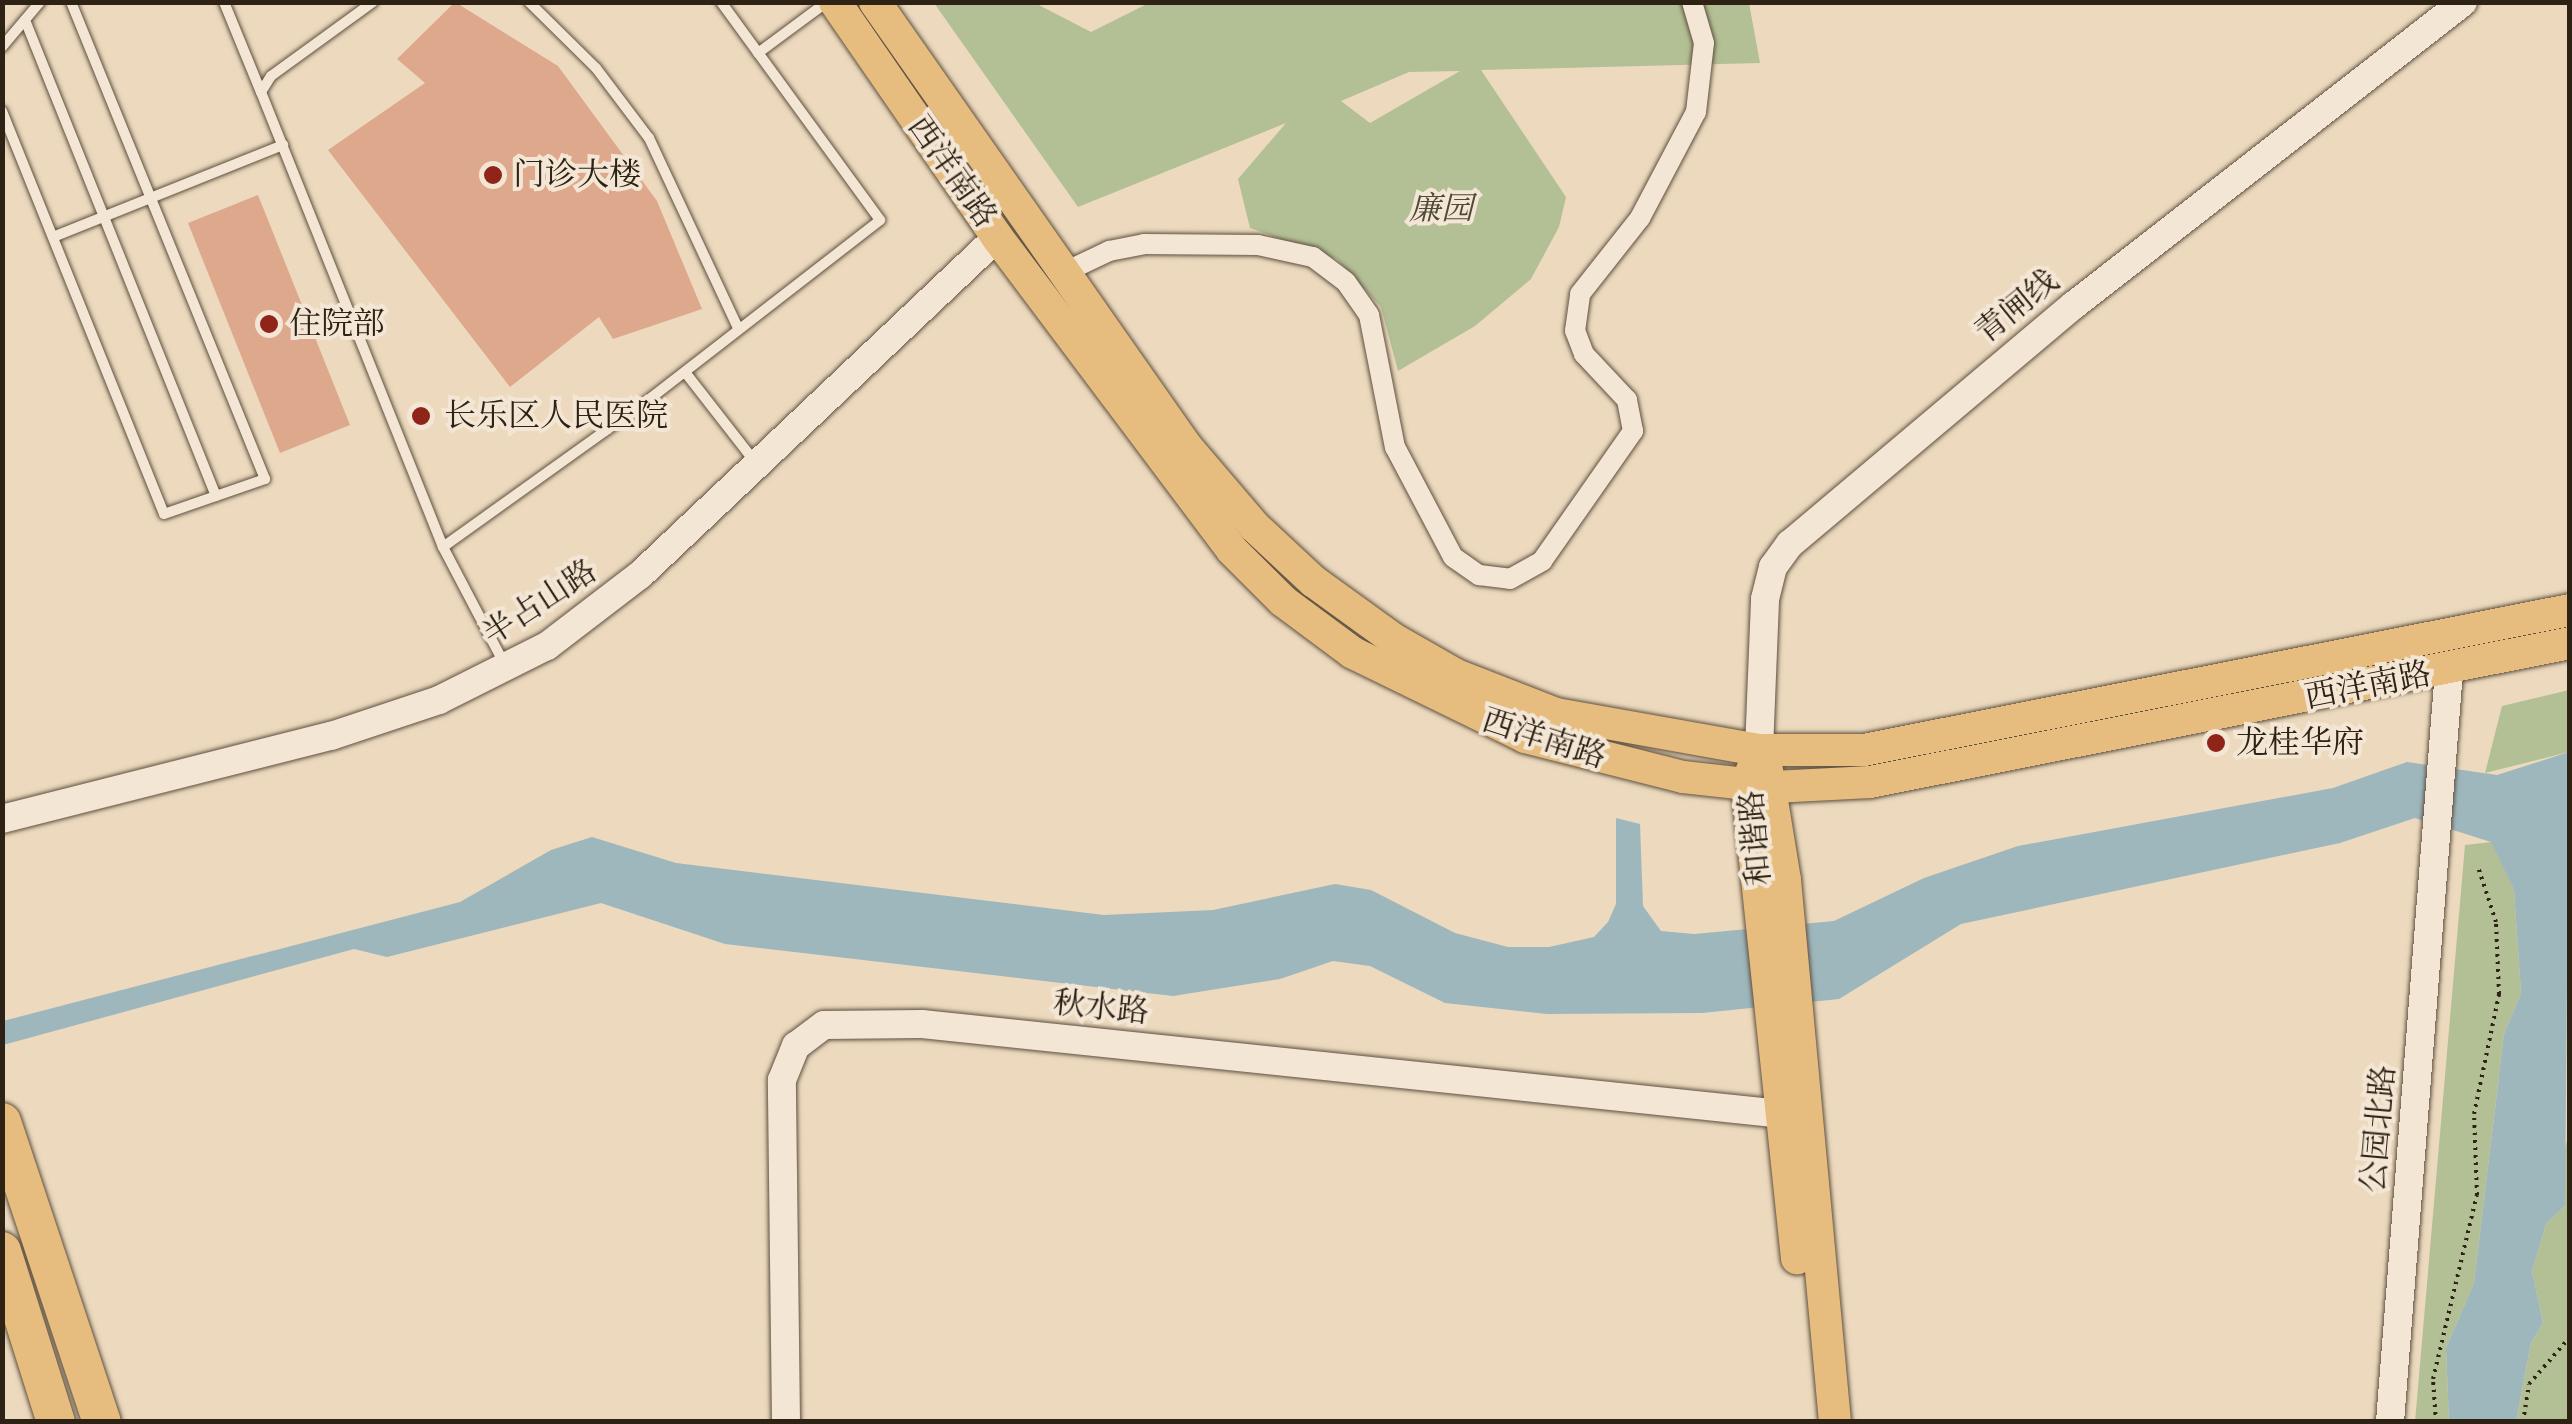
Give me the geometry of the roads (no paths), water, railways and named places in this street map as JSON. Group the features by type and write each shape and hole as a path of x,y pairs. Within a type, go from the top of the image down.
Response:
{"highway":[{"path":"2,1122 102,1422"},
{"path":"2,1251 56,1422"}],"main road":[{"name":"西洋南路","path":"835,2 997,237 1177,484 1232,550 1315,626 1404,682 1524,737 1627,766 1760,786 1870,782 2450,670 2570,643"},
{"name":"西洋南路","path":"875,2 1186,446 1254,526 1313,582 1393,639 1456,675 1556,714 1759,750 1864,750 2570,610"},
{"name":"和谐路","path":"1759,750 1834,1422"},
{"name":"和谐路","path":"1785,1010 1783,1114 1812,1422"}],"street":[{"path":"1066,272 1109,251 1144,244 1258,245 1313,257 1346,282 1369,314 1395,447 1453,557 1480,575 1510,579 1542,561 1633,431 1628,400 1584,354 1575,331 1580,294 1640,218 1696,112 1704,43 1692,2"},
{"name":"青闸线","path":"1759,750 1765,598 1774,567 1790,544 2059,318 2463,2"},
{"name":"半占山路","path":"2,818 331,736 507,668 603,607 997,237"},
{"name":"公园北路","path":"2390,1422 2450,670"},
{"name":"秋水路","path":"786,1422 782,1080 796,1046 824,1025 922,1024 1783,1114"}],"lane":[{"path":"2,48 40,2"},
{"path":"2,111 164,514 265,480 71,2"},
{"path":"224,2 442,547 507,668"},
{"path":"261,92 271,76 373,2"},
{"path":"529,2 596,68 649,138 738,328"},
{"path":"442,547 685,372 880,220 721,2"},
{"path":"758,53 827,2"},
{"path":"26,20 216,496"},
{"path":"53,237 282,145"},
{"path":"685,372 756,462"}],"water":[{"path":"2569,752 2565,1206 2546,1224 2532,1271 2543,1323 2531,1343 2516,1421 2449,1421 2446,1348 2474,1283 2504,1034 2521,993 2514,890 2491,842 2415,818 2340,843 1961,924 1839,999 1702,1013 1547,1014 1445,1003 1370,966 1333,961 1280,979 1173,996 725,944 601,903 387,957 354,949 3,1045 3,1021 460,902 551,850 592,837 676,863 1104,915 1213,910 1335,884 1371,890 1455,933 1508,947 1549,947 1594,937 1608,922 1616,904 1616,818 1640,824 1643,906 1661,931 1694,934 1834,921 1924,878 2018,846 2333,788 2407,762 2497,775"}],"place":[{"name":"门诊大楼","path":"493,175"},
{"name":"住院部","path":"269,324"},
{"name":"长乐区人民医院","path":"421,416"},
{"name":"龙桂华府","path":"2216,743"}],"park label":[{"name":"廉园","path":"1441,209"}]}
